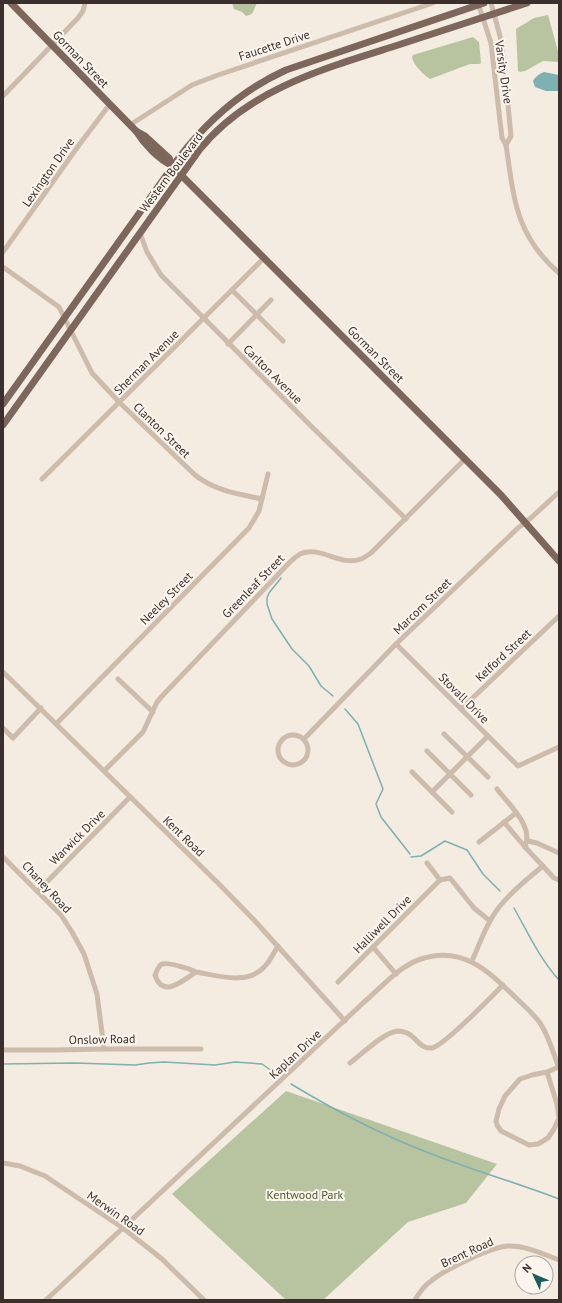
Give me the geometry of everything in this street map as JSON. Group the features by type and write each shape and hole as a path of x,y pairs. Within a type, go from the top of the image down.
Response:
{"main road":[{"name":"Gorman Street","path":"11,3 136,131 145,136 169,158 173,166 181,175 465,459 526,522 559,561"},
{"name":"Western Boulevard","path":"3,425 200,149 230,118 275,90 309,74 527,3"},
{"name":"Western Boulevard","path":"3,404 173,166 199,133 217,115 268,78 301,64 480,4"}],"street":[{"path":"3,96 78,18 83,11 85,3"},
{"name":"Faucette Drive","path":"130,125 192,85 218,74 433,3"},
{"name":"Varsity Drive","path":"491,3 500,36 505,78 511,136 506,145"},
{"name":"Varsity Drive","path":"480,4 491,43 502,138 506,145 514,198 520,219 535,246 544,258 559,273"},
{"name":"Lexington Drive","path":"3,252 110,104"},
{"name":"Carlton Avenue","path":"140,233 147,252 160,275 406,519"},
{"name":"Sherman Avenue","path":"42,479 264,258"},
{"name":"Clanton Street","path":"3,267 58,306 92,373 189,469 206,483 221,490 262,499"},
{"path":"232,290 283,341"},
{"path":"228,344 271,300"},
{"name":"Greenleaf Street","path":"104,771 143,732 157,702 164,694 290,562 300,555 309,552 321,553 348,561 360,559 372,553 465,459"},
{"name":"Neeley Street","path":"56,724 246,532 257,516 268,474"},
{"name":"Marcom Street","path":"304,739 396,644 559,492"},
{"name":"Kelford Street","path":"460,709 559,616"},
{"name":"Stovall Drive","path":"396,644 518,766 559,748"},
{"name":"Kent Road","path":"3,672 220,884 345,1021"},
{"path":"118,679 153,712"},
{"path":"3,728 13,738 41,708"},
{"path":"444,734 488,777"},
{"path":"294,735 300,736 304,739 308,749 308,755 305,760 301,763 291,765 281,760 278,750 283,739 287,736 294,735"},
{"path":"432,792 488,736"},
{"path":"427,752 471,795"},
{"path":"412,772 452,812"},
{"path":"497,789 526,826 528,841 525,847"},
{"name":"Warwick Drive","path":"38,891 130,797"},
{"path":"480,842 516,813"},
{"path":"504,822 554,878 559,880"},
{"path":"528,841 537,843 559,853"},
{"name":"Chaney Road","path":"3,857 61,915 84,954 97,994 104,1048"},
{"path":"427,863 440,880 450,878 474,908 490,921"},
{"path":"472,962 490,921 500,906 511,894 543,866"},
{"name":"Halliwell Drive","path":"338,982 440,880"},
{"path":"196,972 174,986 167,988 161,986 155,975 160,966 163,964 196,972 244,978 256,974 266,965 278,946"},
{"path":"373,947 396,974"},
{"name":"Kaplan Drive","path":"46,1300 396,974 414,962 430,957 449,955 472,962 484,969 503,985 540,1023 559,1068"},
{"path":"350,1063 378,1041 397,1031 402,1031 410,1035 424,1047 433,1048 438,1046 450,1037 503,985"},
{"name":"Onslow Road","path":"3,1050 104,1048 201,1049"},
{"path":"547,1072 557,1104 559,1118 548,1138 538,1144 529,1145 501,1131 497,1125 497,1114 505,1096 520,1079 559,1068"},
{"name":"Merwin Road","path":"3,1163 20,1166 45,1176 123,1228 162,1259 202,1299"},
{"name":"Brent Road","path":"415,1300 424,1287 436,1278 480,1254 497,1248 510,1246 526,1248 559,1260"}],"green space":[{"path":"232,3 257,3 252,14 246,16 242,12 234,9"},
{"path":"548,15 559,55 559,62 543,61 525,71 518,71 516,29 534,18"},
{"path":"473,37 479,42 481,63 479,64 470,64 430,79 419,70 414,63 412,57 413,55"},
{"name":"Kentwood Park","path":"286,1091 497,1164 466,1203 408,1222 323,1300 286,1300 172,1194"}],"water":[{"path":"544,72 559,75 559,91 546,91 535,87 533,81 538,75"}],"waterway":[{"path":"281,578 269,593 267,598 267,604 272,619 292,649 309,666 321,686 333,696"},
{"path":"345,709 358,724 383,789 376,804 381,817 410,854"},
{"path":"411,857 421,856 445,841 467,850 483,874 500,891"},
{"path":"514,908 540,955 559,980"},
{"path":"3,1064 75,1063 135,1065 164,1062 215,1065 235,1062 262,1064 272,1071"},
{"path":"291,1084 323,1103 390,1137 457,1164 559,1199"}]}
